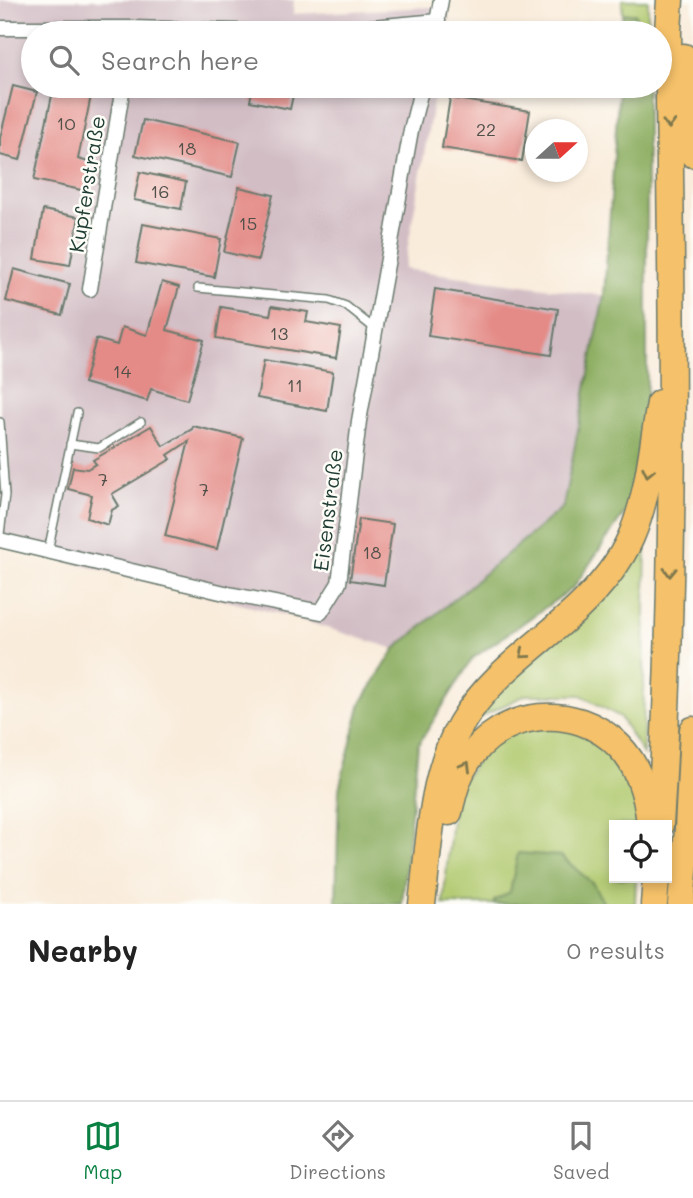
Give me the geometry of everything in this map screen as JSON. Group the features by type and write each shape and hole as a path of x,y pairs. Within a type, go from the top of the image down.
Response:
{"highway":[{"path":"669,21 670,0"},
{"path":"677,0 693,154"},
{"path":"660,820 666,724 672,487 669,98"},
{"path":"422,904 438,783 448,750 461,723 481,695 500,675 577,609 596,589 613,568 630,538 650,467 672,332"},
{"path":"438,904 448,817 455,786 466,762 483,741 503,728 524,720 549,716 572,718 599,729 620,747 637,772 647,800 649,820"},
{"path":"681,904 693,730"},
{"path":"654,904 656,883"}],"street":[{"path":"438,21 441,0"},
{"path":"0,28 21,28"},
{"name":"Kupferstraße","path":"90,289 121,98"},
{"name":"Eisenstraße","path":"0,540 229,594 321,612 339,583 359,421 419,98"}],"lane":[{"path":"198,288 329,300 346,306 376,330"},
{"path":"48,552 77,413"},
{"path":"0,422 5,495 0,534"},
{"path":"70,444 99,448 141,422"}],"shaded area":[{"path":"0,0 294,0 293,14 451,6 448,21 21,21 21,98 434,98 404,269 604,296 563,508 395,649 285,615 0,545"}],"green space":[{"path":"622,0 648,0 648,21 637,21 635,13 623,14"},
{"path":"635,13 637,21 623,21 623,14"},
{"path":"618,98 647,98 647,394 630,505 573,588 473,658 418,745 402,904 336,904 339,789 361,703 395,649 563,507 604,296"},
{"path":"646,531 643,754 620,717 581,695 525,695 466,724 552,642 611,593"},
{"path":"571,723 610,748 627,775 637,805 637,820 609,820 609,883 636,883 635,904 443,904 455,790 498,734"},
{"path":"518,853 561,856 593,884 604,904 493,904 510,892"}],"building":[{"path":"13,86 21,88 21,98 36,98 20,160 0,155 0,138"},
{"path":"51,98 91,98 78,159 92,163 86,191 34,180"},
{"path":"251,98 292,98 290,109 250,101"},
{"path":"450,98 530,111 529,119 525,119 522,161 442,148"},
{"path":"143,120 240,142 232,177 135,155"},
{"path":"140,172 186,182 181,209 134,200"},
{"path":"239,187 273,195 258,260 224,252"},
{"path":"43,210 79,217 70,265 35,259"},
{"path":"143,224 221,239 214,277 136,263"},
{"path":"14,269 70,284 62,315 6,301"},
{"path":"162,282 179,287 167,330 204,340 187,400 151,389 147,401 84,383 96,339 117,345 122,327 147,335"},
{"path":"435,289 558,309 551,355 428,336"},
{"path":"272,306 308,312 306,322 341,328 336,358 216,338 221,307 270,315"},
{"path":"264,360 333,372 327,411 257,398"},
{"path":"151,426 163,446 193,426 243,438 217,549 165,536 189,441 168,455 171,459 112,494 119,506 112,510 108,525 87,518 92,495 68,489 73,467 87,469 96,464 93,460"},
{"path":"359,519 393,524 384,585 350,580"}]}
